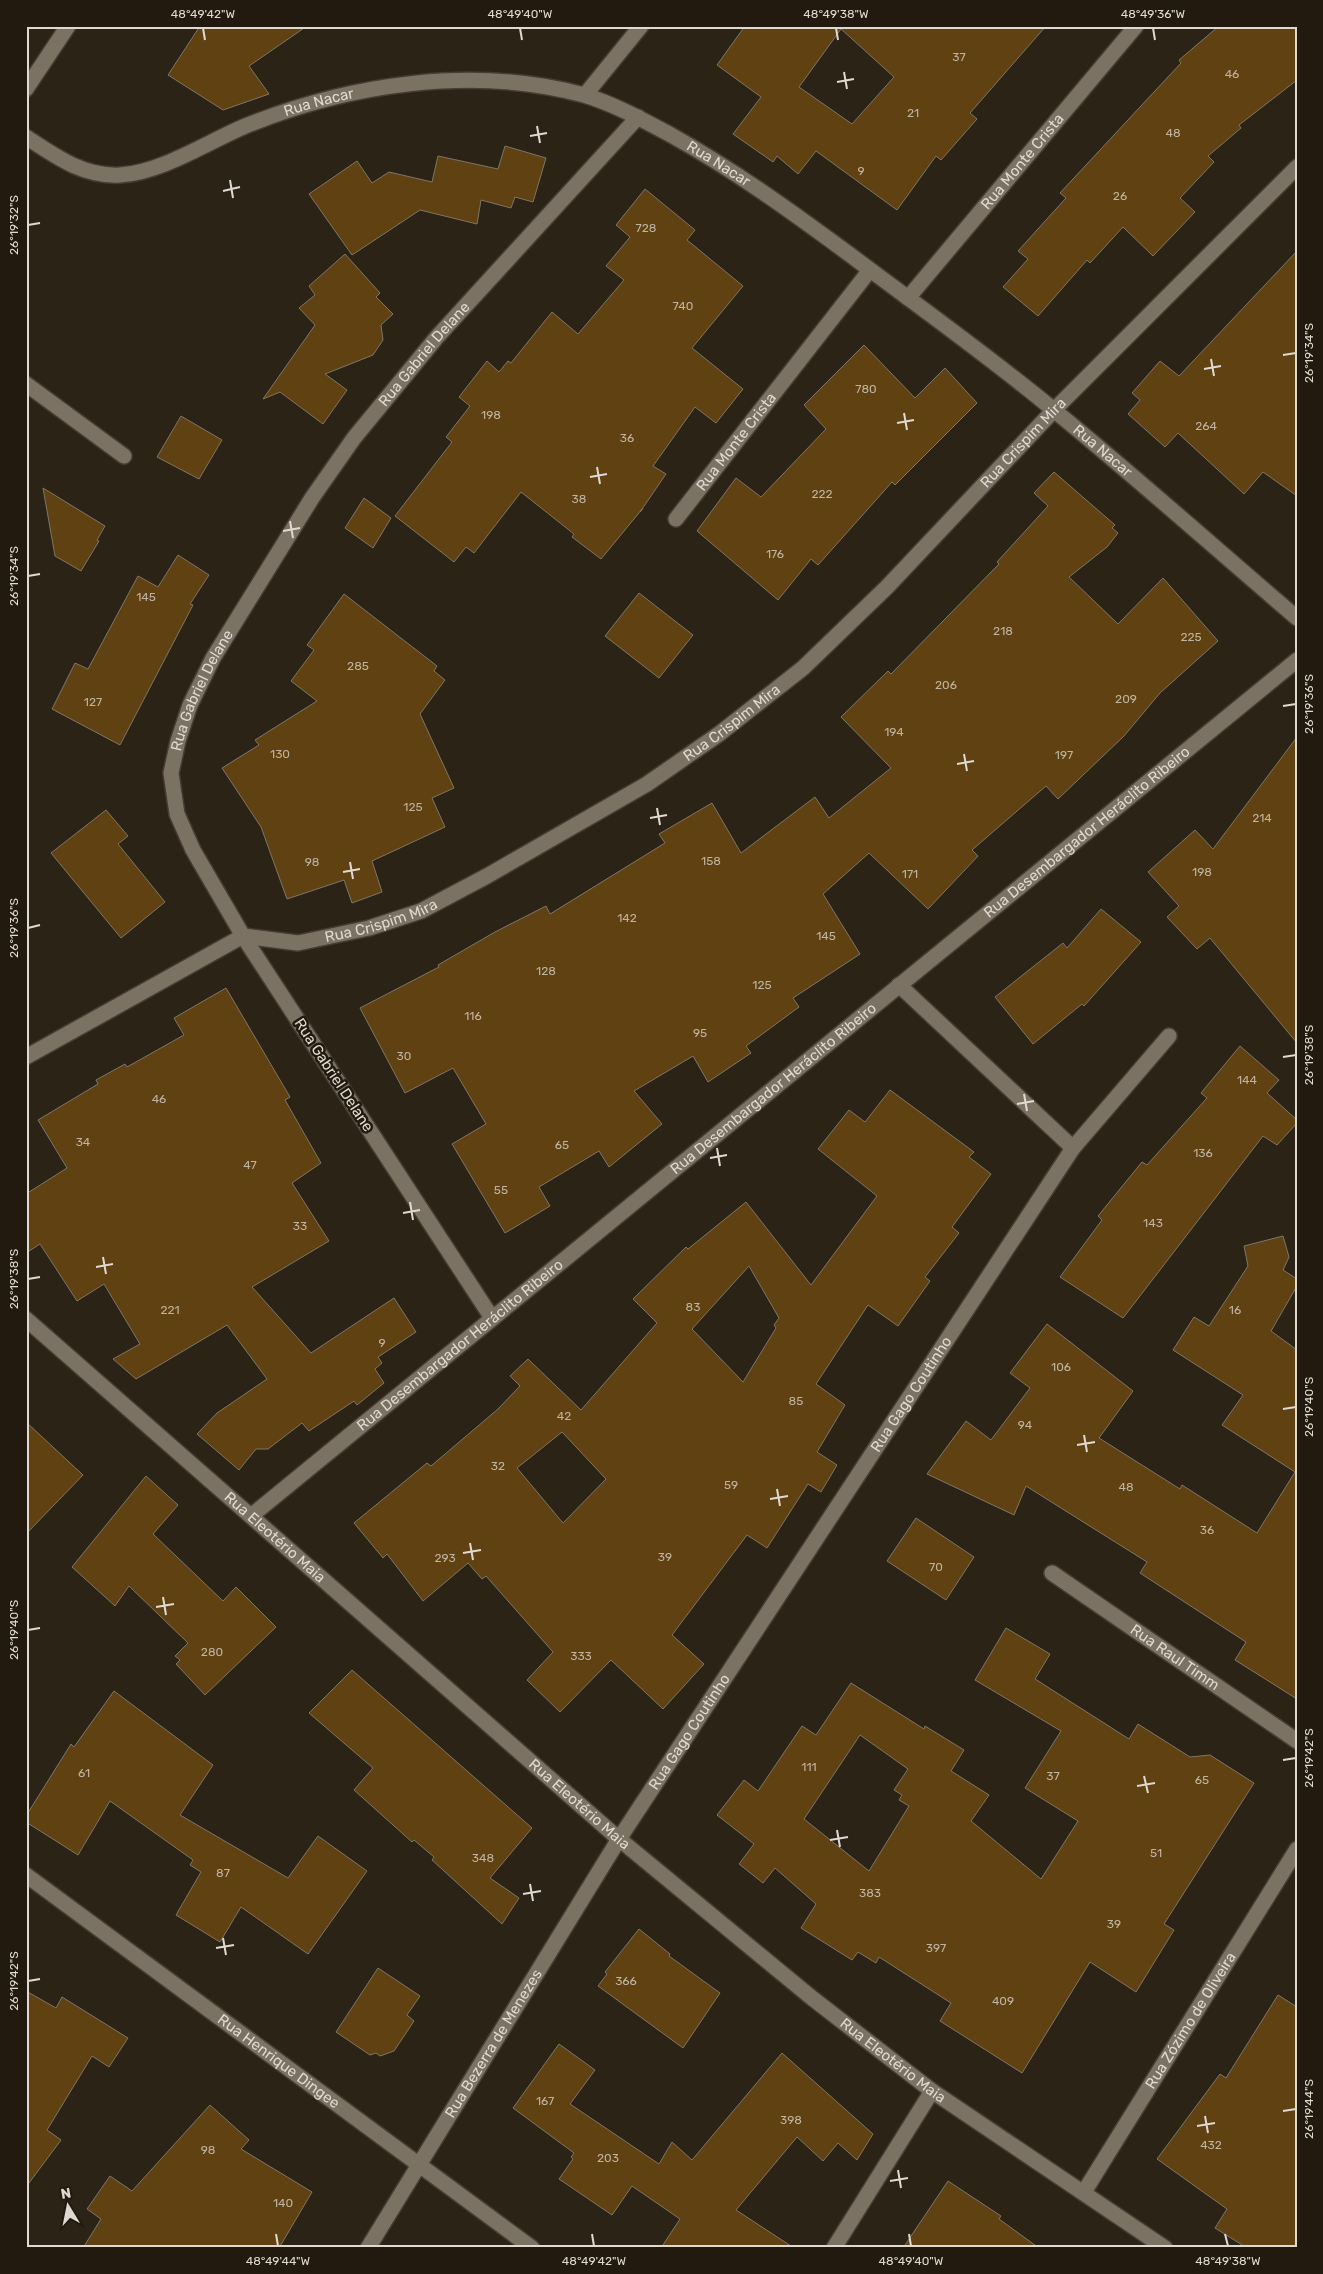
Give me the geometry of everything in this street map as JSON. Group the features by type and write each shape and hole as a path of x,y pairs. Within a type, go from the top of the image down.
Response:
{"street":[{"path":"26,89 68,26"},
{"path":"585,95 640,26"},
{"name":"Rua Monte Crista","path":"908,298 1136,26"},
{"name":"Rua Nacar","path":"26,136 62,161 93,173 122,175 151,169 245,127 283,113 332,98 376,89 427,83 477,81 519,83 585,95 638,117 713,159 794,213 1054,410 1297,618"},
{"name":"Rua Gabriel Delane","path":"492,1318 243,936 194,850 177,814 171,773 178,741 190,705 213,658 312,498 354,438 437,337 638,117"},
{"name":"Rua Crispim Mira","path":"243,936 298,943 369,928 421,911 488,876 647,784 719,734 803,668 887,587 1054,410 1297,167"},
{"name":"Rua Monte Crista","path":"676,519 870,270"},
{"path":"26,384 124,456"},
{"name":"Rua Desembargador Heráclito Ribeiro","path":"251,1516 1297,660"},
{"path":"26,1057 243,936"},
{"path":"899,985 1073,1148"},
{"name":"Rua Gago Coutinho","path":"619,1839 1073,1148 1169,1036"},
{"name":"Rua Eleotério Maia","path":"26,1319 619,1839 812,1998 932,2091 1165,2248"},
{"name":"Rua Raul Timm","path":"1052,1573 1297,1741"},
{"name":"Rua Bezerra de Menezes","path":"368,2248 619,1839"},
{"name":"Rua Zózimo de Oliveira","path":"1084,2192 1297,1849"},
{"name":"Rua Henrique Dingee","path":"26,1875 532,2248"},
{"path":"834,2248 932,2091"}],"building":[{"path":"200,26 307,26 249,66 269,94 223,110 168,75"},
{"path":"745,26 1046,26 970,113 977,119 941,160 936,156 897,210 816,151 798,174 777,156 773,162 733,134 761,97 717,65","holes":["841,29 894,77 852,124 799,87"]},
{"path":"1219,26 1297,26 1297,80 1239,125 1241,128 1208,156 1214,162 1180,198 1195,212 1153,256 1123,227 1090,263 1087,260 1038,316 1003,287 1028,259 1018,251 1066,198 1060,193 1181,63 1179,60"},
{"path":"505,146 546,158 533,202 515,197 511,208 481,200 477,224 420,210 352,255 309,194 357,161 372,183 389,172 432,182 438,156 498,169"},
{"path":"645,189 695,230 687,240 743,286 692,348 743,389 716,423 695,407 653,466 666,474 641,510 601,559 572,537 574,534 521,492 474,553 466,547 454,562 395,516 452,442 446,437 470,406 459,397 487,361 499,372 508,361 511,363 552,312 578,334 624,280 606,266 630,237 616,225"},
{"path":"1297,251 1297,496 1263,472 1244,494 1178,433 1165,447 1128,414 1140,400 1132,393 1160,361 1179,376"},
{"path":"345,254 380,293 376,297 393,314 381,325 383,340 373,355 325,374 347,390 323,424 280,392 263,399 315,325 299,308 315,295 309,286"},
{"path":"864,345 915,398 945,368 977,403 895,485 892,482 818,565 811,559 778,600 697,531 736,478 761,497 826,429 804,405"},
{"path":"181,416 222,440 199,479 157,457"},
{"path":"1054,472 1115,525 1112,528 1118,533 1107,547 1069,577 1118,624 1163,578 1218,641 1160,693 1124,736 1058,799 1046,786 972,850 978,856 928,909 869,853 823,894 860,954 793,998 799,1007 746,1046 751,1053 708,1082 693,1056 634,1091 662,1124 609,1167 599,1151 539,1187 550,1206 505,1233 452,1144 486,1124 453,1068 405,1093 360,1008 439,967 438,965 495,932 546,906 550,914 665,843 659,834 712,803 741,853 815,797 829,818 891,768 841,717 888,671 891,674 999,564 997,562 1048,506 1034,493"},
{"path":"43,488 105,526 97,540 99,541 81,571 55,556"},
{"path":"364,498 391,518 373,548 345,528"},
{"path":"178,555 209,575 190,604 193,605 120,745 52,709 75,663 88,669 138,576 158,587"},
{"path":"639,593 693,635 659,678 605,636"},
{"path":"344,594 437,666 434,671 445,680 420,714 454,788 432,798 445,827 372,861 382,892 352,903 344,880 287,899 261,827 222,768 259,745 255,740 317,701 291,681 314,650 307,645"},
{"path":"1297,737 1297,1043 1210,938 1197,949 1167,917 1179,906 1148,872 1195,830 1213,849"},
{"path":"106,810 128,836 118,844 165,902 121,938 51,853"},
{"path":"1101,909 1141,942 1084,1006 1082,1004 1033,1044 995,997 1063,943 1067,948"},
{"path":"226,988 290,1097 285,1100 321,1163 292,1183 329,1241 252,1287 311,1353 394,1298 416,1332 378,1357 382,1363 375,1369 384,1383 357,1405 354,1401 309,1431 302,1423 268,1449 256,1449 239,1470 197,1434 217,1413 267,1379 227,1325 136,1379 113,1359 140,1344 104,1284 77,1301 40,1244 26,1253 26,1194 67,1168 38,1120 98,1084 96,1080 125,1064 127,1067 184,1035 174,1018"},
{"path":"1240,1046 1279,1080 1267,1093 1297,1120 1297,1123 1277,1145 1263,1136 1123,1318 1060,1277 1102,1220 1098,1216 1142,1162 1147,1165 1207,1098 1201,1093"},
{"path":"890,1090 974,1152 969,1157 991,1174 952,1227 959,1233 925,1277 930,1281 898,1326 868,1305 816,1384 845,1405 817,1452 837,1465 821,1492 808,1484 767,1548 747,1535 672,1635 704,1664 663,1709 611,1660 560,1712 527,1680 553,1652 486,1576 482,1579 468,1563 423,1601 387,1554 383,1558 354,1523 427,1463 431,1466 498,1409 520,1386 510,1376 528,1359 581,1410 657,1323 633,1299 686,1247 688,1249 746,1202 811,1285 877,1196 818,1149 849,1110 865,1122","holes":["749,1266 779,1318 774,1325 776,1328 743,1382 692,1329","562,1432 606,1479 563,1523 517,1468"]},
{"path":"1283,1236 1289,1257 1283,1270 1297,1279 1297,1286 1271,1331 1297,1350 1297,1699 1235,1660 1246,1642 1140,1573 1147,1562 1026,1486 1014,1515 927,1474 966,1421 991,1440 1030,1388 1010,1373 1047,1324 1133,1391 1099,1438 1180,1489 1182,1485 1257,1533 1295,1472 1222,1425 1243,1395 1173,1350 1194,1317 1209,1326 1248,1266 1244,1246"},
{"path":"26,1422 83,1475 26,1534"},
{"path":"146,1476 178,1505 153,1534 223,1601 236,1587 276,1627 205,1695 176,1664 180,1660 175,1656 188,1643 129,1586 115,1606 72,1567"},
{"path":"916,1518 974,1557 946,1600 887,1561"},
{"path":"1006,1628 1050,1654 1035,1679 1129,1739 1138,1724 1190,1757 1210,1755 1254,1783 1164,1924 1174,1930 1136,1992 1090,1962 1022,2073 940,2021 951,2003 879,1957 876,1963 858,1952 852,1960 801,1928 816,1904 775,1868 763,1883 739,1864 754,1844 717,1815 744,1780 758,1791 802,1726 816,1735 851,1683 924,1729 925,1726 964,1750 951,1771 989,1795 971,1821 1041,1879 1078,1821 1025,1788 1061,1731 975,1680","holes":["860,1735 908,1769 894,1790 902,1795 899,1800 909,1806 869,1871 804,1819"]},
{"path":"352,1670 532,1828 490,1878 519,1898 502,1924 432,1860 434,1857 414,1840 412,1842 354,1790 373,1768 309,1713"},
{"path":"114,1691 213,1765 180,1815 288,1878 318,1836 367,1871 308,1954 241,1907 220,1942 176,1915 201,1872 190,1865 193,1860 110,1801 78,1855 26,1822 26,1816 71,1744 74,1747"},
{"path":"639,1929 670,1954 669,1956 720,1993 683,2048 598,1986 607,1974 605,1972"},
{"path":"378,1968 420,1996 407,2015 414,2021 394,2051 380,2056 376,2053 370,2055 336,2032"},
{"path":"26,1991 56,2008 62,1997 128,2038 109,2067 92,2056 47,2130 61,2140 26,2187"},
{"path":"1278,1995 1297,2007 1297,2248 1247,2248 1215,2228 1227,2209 1157,2159 1220,2074 1226,2078"},
{"path":"559,2044 595,2070 570,2104 659,2164 672,2142 692,2160 782,2053 873,2134 857,2160 838,2143 823,2161 797,2137 736,2210 794,2248 661,2248 680,2219 632,2186 612,2215 559,2179 573,2159 571,2157 574,2153 513,2108"},
{"path":"210,2105 249,2140 241,2149 312,2192 279,2248 83,2248 101,2219 87,2209 110,2176 132,2191"},
{"path":"948,2181 1001,2216 999,2219 1039,2248 903,2248"}]}
